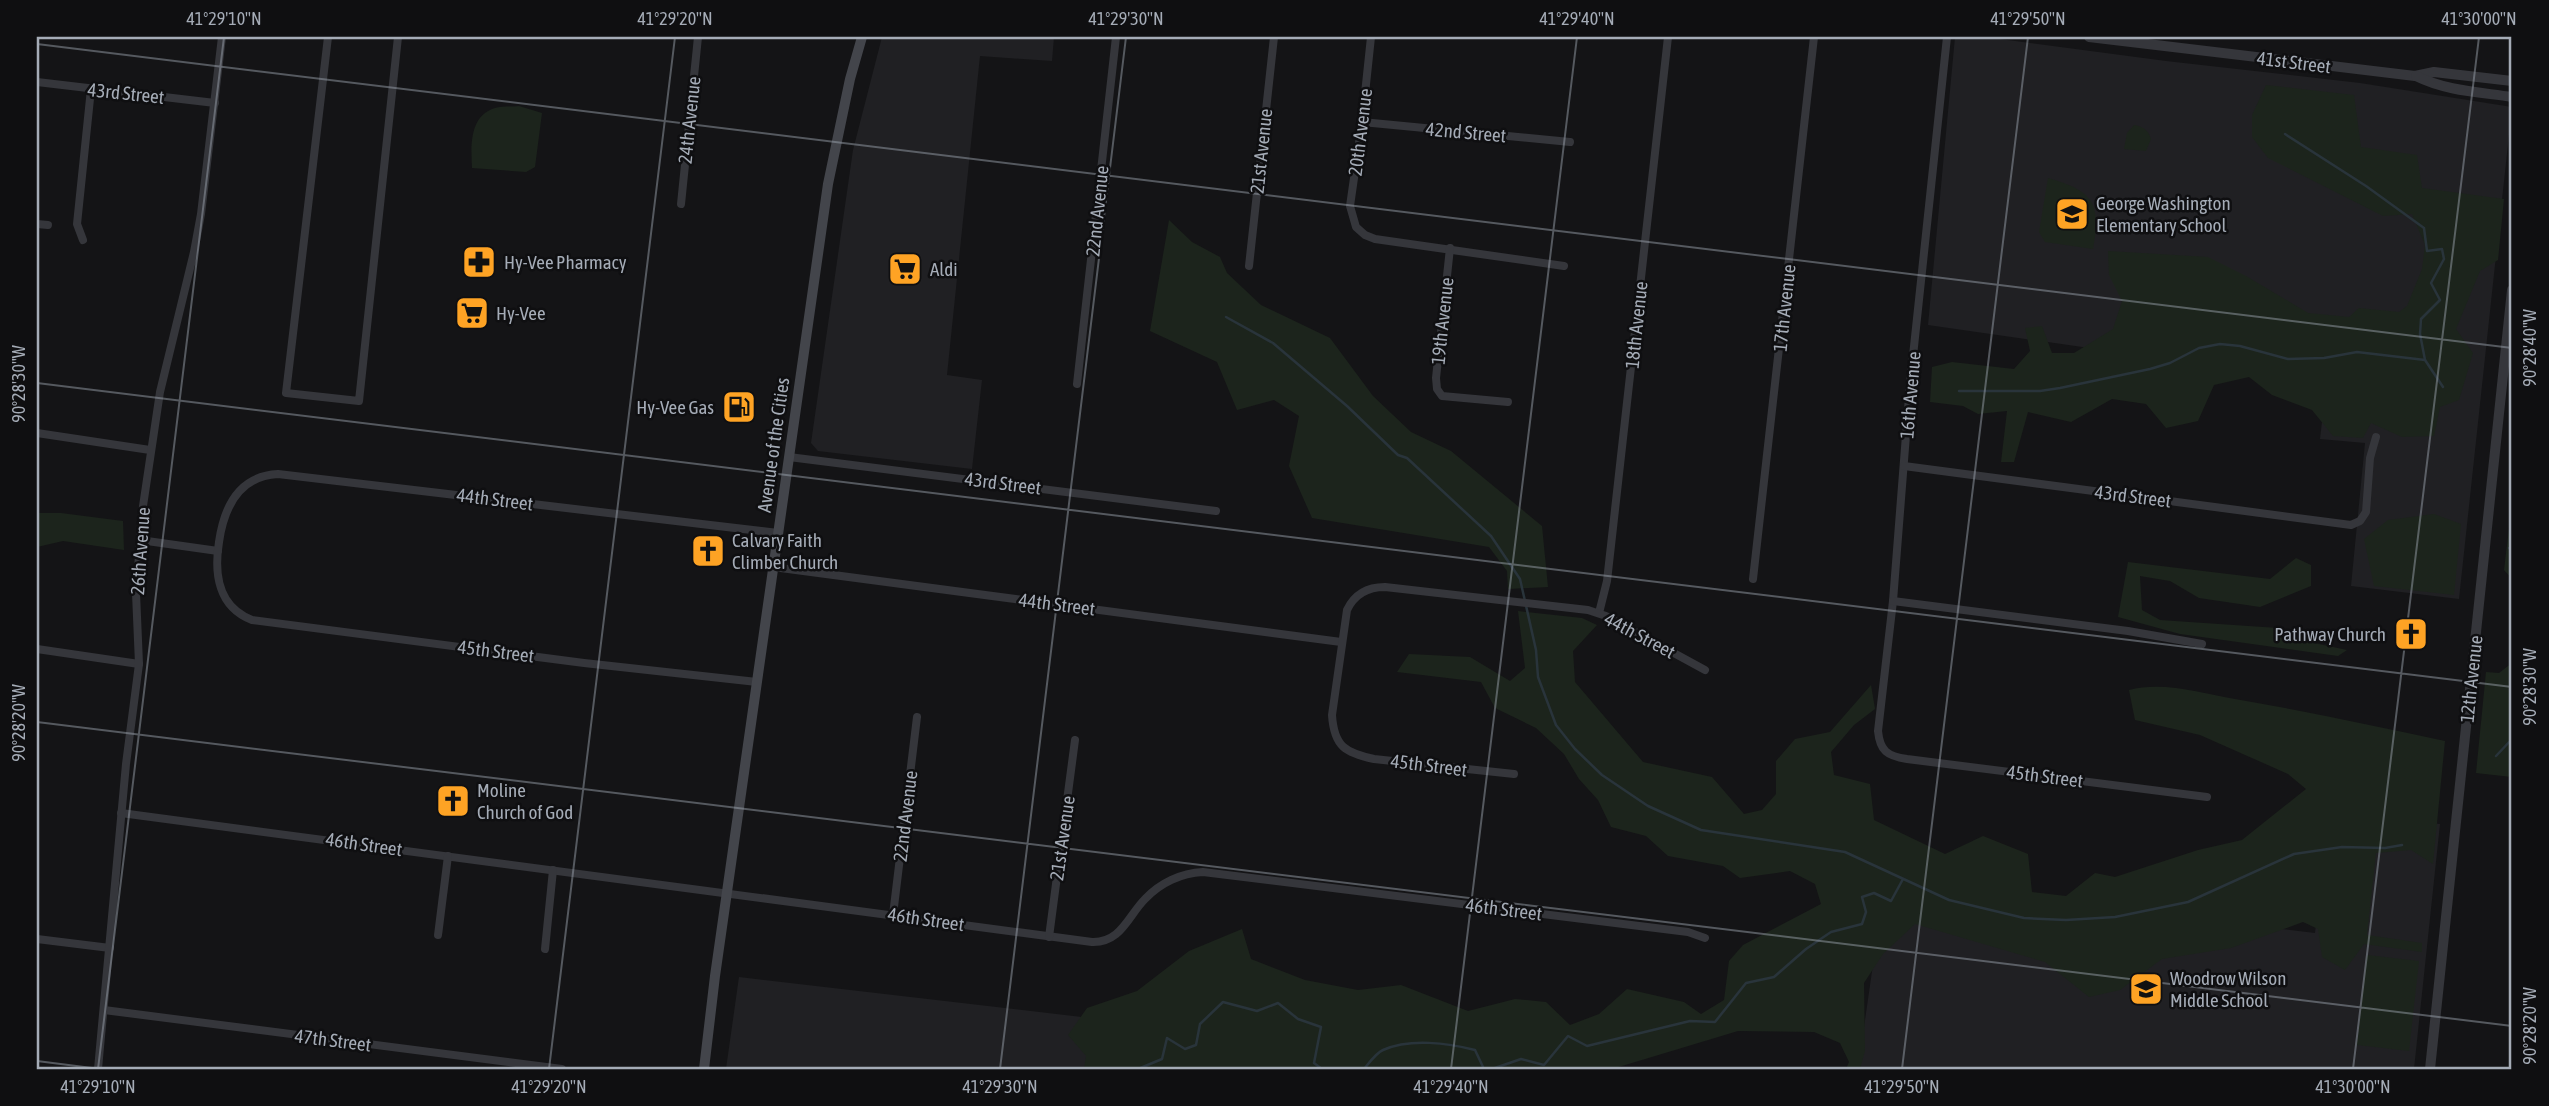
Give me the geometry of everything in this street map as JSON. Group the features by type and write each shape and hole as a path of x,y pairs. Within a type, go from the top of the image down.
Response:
{"main road":[{"name":"Avenue of the Cities","path":"704,1069 830,176 850,79 862,37"}],"street":[{"name":"26th Avenue","path":"98,1069 121,813 139,664 136,593 150,450 160,392 197,239 222,37"},
{"path":"328,37 286,393 359,401 398,37"},
{"name":"24th Avenue","path":"681,204 698,37"},
{"name":"22nd Avenue","path":"1077,384 1115,37"},
{"name":"21st Avenue","path":"1249,266 1274,37"},
{"name":"20th Avenue","path":"1371,37 1363,122 1350,206 1356,226 1365,235 1375,239 1450,248"},
{"name":"18th Avenue","path":"1599,613 1607,581 1668,37"},
{"name":"17th Avenue","path":"1754,579 1814,37"},
{"name":"16th Avenue","path":"1884,752 1881,749 1878,730 1893,601 1910,384 1947,37"},
{"name":"41st Street","path":"2089,37 2148,40 2415,76 2455,89 2512,97"},
{"name":"41st Street","path":"2415,76 2434,72 2512,81"},
{"name":"43rd Street","path":"37,82 215,103"},
{"path":"83,240 77,223 91,89"},
{"name":"42nd Street","path":"1363,122 1570,142"},
{"path":"37,225 48,225"},
{"path":"1450,248 1564,266"},
{"name":"19th Avenue","path":"1450,248 1436,379 1439,394 1508,402"},
{"name":"12th Avenue","path":"2430,1069 2510,337 2512,290"},
{"path":"37,433 150,450"},
{"name":"43rd Street","path":"1904,467 2344,525 2360,522 2366,512 2370,458 2376,437"},
{"name":"43rd Street","path":"789,457 1216,511"},
{"name":"44th Street","path":"218,551 227,506 237,492 254,479 269,474 778,533"},
{"path":"140,540 218,551"},
{"name":"45th Street","path":"218,551 217,576 220,586 229,604 252,620 757,682"},
{"name":"44th Street","path":"773,567 1341,642 1347,610 1354,598 1365,590 1385,587 1599,613 1705,670"},
{"path":"1893,601 2128,631 2202,644"},
{"name":"45th Street","path":"1341,642 1333,729 1345,749 1358,756 1374,759 1514,774"},
{"path":"37,649 139,664"},
{"name":"22nd Avenue","path":"893,915 917,718"},
{"name":"21st Avenue","path":"1049,937 1075,740"},
{"name":"45th Street","path":"1884,752 1907,759 2207,797"},
{"name":"46th Street","path":"121,813 1092,942 1107,941 1119,933 1154,890 1174,878 1203,872 1688,932 1705,938"},
{"path":"438,934 448,856"},
{"path":"545,949 552,870"},
{"path":"37,939 110,948"},
{"name":"47th Street","path":"104,1010 562,1069"}],"shaded area":[{"path":"882,37 1054,37 1052,61 980,56 947,375 982,380 972,469 818,451 811,443 853,150"},
{"path":"1955,37 1985,37 2360,83 2512,107 2459,599 2351,586 2365,443 2320,439 2327,378 1928,325"},
{"path":"2266,85 2354,95 2361,147 2417,155 2422,188 2504,199 2498,260 2480,271 2456,329 2473,353 2459,400 2440,407 2434,436 2402,437 2371,423 2363,438 2333,436 2312,410 2272,395 2249,377 2214,385 2198,421 2166,428 2146,404 2112,399 2071,422 2028,412 2014,462 2001,462 2007,411 1978,414 1963,406 1930,402 1932,367 1952,362 2014,369 2030,351 2025,328 2042,326 2052,353 2074,353 2113,329 2122,301 2109,275 2108,251 2208,257 2308,313 2349,317 2359,308 2399,312 2407,306 2422,269 2425,245 2412,214 2383,216 2268,158 2252,137 2252,115"},
{"path":"519,106 542,113 535,167 526,172 472,168 473,133 480,118 495,108"},
{"path":"2134,125 2145,129 2150,136 2146,151 2124,149 2127,133"},
{"path":"2048,178 2076,188 2091,202 2096,221 2093,249 2045,242 2039,232"},
{"path":"1169,220 1192,242 1220,257 1227,273 1261,305 1330,338 1373,396 1411,432 1451,451 1542,526 1548,587 1508,589 1507,571 1489,547 1312,518 1289,466 1299,416 1274,400 1237,410 1217,362 1150,331"},
{"path":"2512,504 2512,579 2504,570"},
{"path":"37,513 61,513 123,521 124,550 63,541 37,547"},
{"path":"2434,514 2461,524 2454,595 2374,586 2364,539 2388,520"},
{"path":"2296,558 2311,565 2311,586 2260,607 2199,598 2170,581 2140,576 2142,610 2160,620 2278,628 2314,643 2347,650 2338,656 2180,634 2118,617 2128,562 2270,579"},
{"path":"1518,611 1582,618 1597,625 1573,651 1575,682 1643,762 1712,777 1744,814 1762,810 1776,794 1776,761 1795,739 1830,732 1871,685 1875,709 1854,725 1831,752 1834,775 1870,784 1874,820 1945,854 1983,836 2028,854 2032,892 2066,896 2095,873 2115,877 2198,850 2242,840 2306,789 2288,774 2200,735 2135,720 2129,690 2155,687 2182,689 2445,741 2433,864 2411,850 2376,853 2367,935 2422,943 2422,952 2364,944 2345,970 2322,957 2318,929 2303,922 2231,948 2162,959 2120,990 2089,997 2045,962 1915,924 1883,954 1864,983 1865,1051 1860,1069 1846,1069 1849,1062 1840,1043 1814,1032 1738,1031 1612,1069 1084,1069 1086,1056 1068,1035 1087,1008 1137,991 1189,951 1242,929 1251,959 1305,980 1358,990 1401,985 1468,1011 1515,999 1546,1002 1570,1025 1599,1014 1627,989 1684,1002 1701,1014 1724,1000 1729,961 1743,945 1821,904 1815,884 1790,871 1740,878 1723,866 1668,856 1646,836 1611,827 1598,800 1579,779 1564,754 1536,728 1495,708 1481,682 1397,672 1409,654 1470,657 1510,681 1525,668"},
{"path":"2512,663 2512,777 2476,773 2486,672 2499,673"},
{"name":"Woodrow Wilson Middle School","path":"2328,815 2440,824 2414,1069 1858,1069 1885,881 2315,933"},
{"path":"2367,955 2419,961 2409,1051 2357,1045"},
{"path":"739,977 1116,1021 1112,1069 726,1069"}],"waterway":[{"path":"2285,134 2366,186 2424,228 2427,251 2442,249 2444,259 2431,283 2440,300 2421,319 2420,334 2425,360"},
{"path":"1226,317 1273,343 1347,406 1398,455 1407,458 1491,536 1520,579 1536,650 1538,677 1556,725 1575,749 1602,775 1648,806 1701,830 1845,852 1949,900 2024,918 2066,920 2115,917 2188,902 2294,854 2342,847 2385,848 2402,845"},
{"path":"1959,391 2040,391 2060,388 2150,369 2170,363 2199,348 2220,344 2240,346 2288,359 2324,358 2357,352 2425,360 2443,387"},
{"path":"2509,548 2512,551"},
{"path":"2496,756 2512,739"},
{"path":"1492,1069 1521,1059 1544,1065 1568,1036 1587,1046 1690,1021 1715,1022 1746,983 1774,977 1806,949 1831,932 1862,924 1866,912 1862,897 1874,893 1891,901 1903,879"},
{"path":"1138,1069 1162,1059 1167,1038 1185,1049 1196,1045 1200,1024 1223,1002 1257,1011 1278,1003 1298,1019 1321,1027 1314,1063 1322,1069"},
{"path":"1364,1069 1383,1050 1417,1043 1453,1045 1475,1050 1484,1069"}],"place":[{"name":"George Washington Elementary School","path":"2072,214"},
{"name":"Hy-Vee Pharmacy","path":"479,262"},
{"name":"Aldi","path":"905,269"},
{"name":"Hy-Vee","path":"472,313"},
{"name":"Hy-Vee Gas","path":"739,407"},
{"name":"Calvary Faith Climber Church","path":"708,551"},
{"name":"Pathway Church","path":"2411,634"},
{"name":"Moline Church of God","path":"453,801"},
{"name":"Woodrow Wilson Middle School","path":"2146,989"}]}
